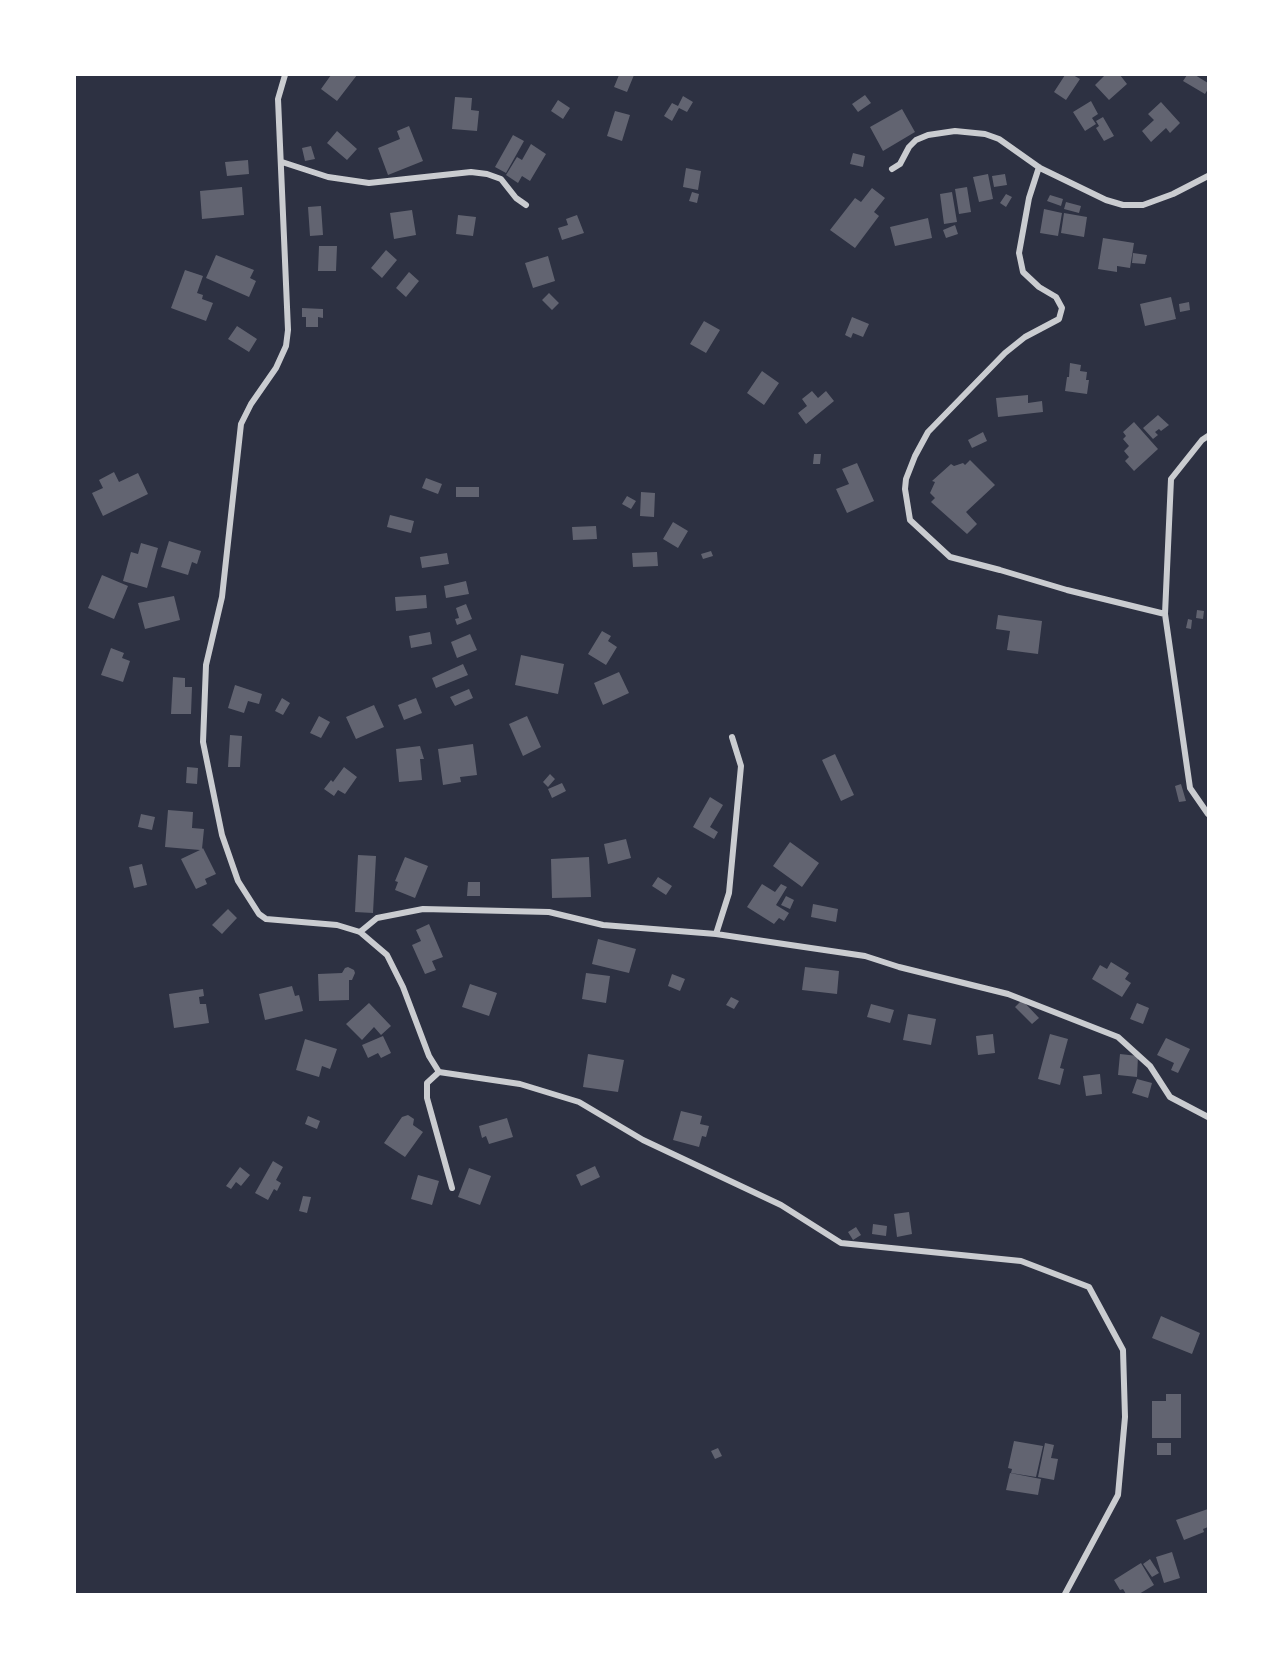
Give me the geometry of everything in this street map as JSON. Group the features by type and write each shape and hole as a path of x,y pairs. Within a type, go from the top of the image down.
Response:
{"street":[{"path":"285,75 278,99 288,330 286,346 276,368 251,404 241,424 222,597 206,665 203,742 222,835 238,881 259,914 266,919 337,925 360,932 387,955 404,987 429,1056 439,1072 520,1084 579,1102 643,1140 782,1205 841,1244 1021,1261 1089,1287 1123,1350 1125,1417 1118,1495 1065,1594"},
{"path":"891,169 900,164 909,147 916,140 927,135 956,131 999,139 1039,167 1106,200 1123,205 1143,205 1173,194 1208,176"},
{"path":"282,162 328,177 369,183 471,172 487,174 501,179 516,198 526,205"},
{"path":"1039,167 1029,198 1019,252 1023,272 1039,287 1056,297 1062,308 1059,319 1025,337 1005,353 928,432 906,478 905,489 910,520 950,557 1067,590 1165,614"},
{"path":"1208,436 1202,440 1172,479 1165,614 1190,788 1208,814"},
{"path":"716,934 729,893 741,766 732,737"},
{"path":"360,932 377,918 423,909 549,912 603,925 716,934 865,956 899,967 1008,994 1118,1037 1150,1066 1170,1098 1208,1117"},
{"path":"439,1072 427,1083 427,1098 452,1188"}],"building":[{"path":"331,75 357,75 337,101 321,89"},
{"path":"619,75 634,75 627,92 614,87"},
{"path":"1065,75 1073,75 1080,79 1066,100 1054,92"},
{"path":"1105,75 1120,75 1127,84 1109,100 1095,85"},
{"path":"1187,75 1195,75 1208,83 1205,94 1183,81"},
{"path":"865,95 871,103 858,112 852,104"},
{"path":"683,96 693,102 687,112 679,108 672,121 664,116 672,103 678,106"},
{"path":"455,97 472,98 471,110 479,111 477,131 452,129"},
{"path":"558,100 570,108 563,119 551,111"},
{"path":"1091,101 1098,114 1092,118 1096,124 1085,131 1073,112"},
{"path":"1161,102 1180,123 1170,133 1166,128 1151,142 1142,131 1154,120 1148,114"},
{"path":"902,109 915,132 883,151 870,127"},
{"path":"615,111 630,115 622,141 607,136"},
{"path":"1103,117 1114,136 1104,141 1096,128 1099,126 1096,121"},
{"path":"409,126 423,161 388,175 378,148 400,139 397,131"},
{"path":"337,131 357,149 347,160 327,143"},
{"path":"513,135 524,141 506,173 495,167"},
{"path":"531,144 546,154 530,181 522,176 518,183 506,175 517,157 522,160"},
{"path":"311,146 315,159 305,161 302,148"},
{"path":"853,153 865,156 863,167 850,164"},
{"path":"248,160 249,174 227,176 225,162"},
{"path":"686,168 701,171 698,190 683,187"},
{"path":"988,174 993,199 979,202 973,177"},
{"path":"1005,174 1007,185 994,187 992,176"},
{"path":"242,187 244,215 202,219 200,191"},
{"path":"967,187 971,212 959,214 955,189"},
{"path":"872,188 885,198 874,212 879,216 855,248 830,230 855,198 861,202"},
{"path":"692,192 699,194 697,203 689,201"},
{"path":"952,192 957,222 944,224 940,194"},
{"path":"1006,194 1012,197 1006,207 1000,203"},
{"path":"1050,195 1063,199 1061,206 1047,201"},
{"path":"1066,202 1081,206 1079,213 1064,209"},
{"path":"321,206 323,235 310,236 308,207"},
{"path":"1044,209 1062,213 1058,236 1040,233"},
{"path":"412,210 416,235 394,239 390,213"},
{"path":"1064,213 1087,217 1084,237 1061,233"},
{"path":"458,215 476,217 473,236 456,234"},
{"path":"577,215 584,233 562,240 558,228 568,225 566,219"},
{"path":"928,218 932,238 895,246 890,227"},
{"path":"955,225 958,234 946,238 943,230"},
{"path":"1103,238 1134,243 1130,268 1117,266 1117,272 1098,269"},
{"path":"319,246 337,246 336,271 318,271"},
{"path":"386,250 397,260 382,278 371,268"},
{"path":"1133,253 1147,255 1145,264 1132,263"},
{"path":"216,255 254,270 250,278 256,281 249,297 206,278"},
{"path":"548,256 555,281 533,288 525,263"},
{"path":"185,270 203,276 197,293 203,295 202,299 213,303 206,321 171,308"},
{"path":"409,272 419,281 406,297 396,288"},
{"path":"549,293 559,303 552,310 542,300"},
{"path":"1171,297 1176,319 1145,326 1140,304"},
{"path":"1189,302 1190,310 1180,312 1179,304"},
{"path":"302,308 323,309 323,318 318,317 318,327 306,327 306,317 302,317"},
{"path":"852,317 869,324 863,337 853,333 851,338 845,335"},
{"path":"704,321 720,330 706,353 690,344"},
{"path":"237,326 257,339 249,352 228,339"},
{"path":"1070,363 1081,365 1080,371 1087,372 1086,380 1089,380 1087,394 1065,391"},
{"path":"762,371 779,383 764,405 747,393"},
{"path":"812,391 818,398 826,391 834,401 806,424 798,413 807,406 802,399"},
{"path":"1028,395 1028,403 1042,401 1043,412 998,417 996,398"},
{"path":"1158,415 1169,425 1155,432 1158,435 1153,439 1143,428"},
{"path":"1134,422 1158,449 1134,471 1125,461 1129,457 1124,451 1129,446 1123,439 1126,436 1123,432"},
{"path":"983,432 987,441 972,448 968,440"},
{"path":"814,454 821,454 820,464 813,464"},
{"path":"970,460 995,485 966,512 977,524 967,534 931,502 935,498 930,493 935,482 932,481 951,464 954,466 963,463 965,465"},
{"path":"857,463 874,501 847,513 836,489 849,484 842,469"},
{"path":"114,472 119,482 138,473 148,494 103,516 92,493 103,488 99,480"},
{"path":"426,478 442,484 438,494 422,488"},
{"path":"456,487 479,487 479,497 456,497"},
{"path":"641,492 655,493 654,517 640,516"},
{"path":"627,496 636,501 631,509 622,504"},
{"path":"390,515 414,521 411,533 387,527"},
{"path":"673,522 688,531 678,548 663,539"},
{"path":"596,526 597,539 573,540 572,527"},
{"path":"169,541 201,551 197,564 192,562 188,575 161,567"},
{"path":"141,543 158,548 147,588 123,581 131,552 138,554"},
{"path":"711,551 713,556 703,559 701,554"},
{"path":"657,552 658,566 633,567 632,553"},
{"path":"447,553 449,564 422,568 420,557"},
{"path":"102,575 128,586 114,619 88,608"},
{"path":"466,581 469,594 446,598 444,586"},
{"path":"426,595 427,608 396,611 395,597"},
{"path":"174,596 180,620 145,629 138,603"},
{"path":"466,604 472,619 457,625 455,619 459,618 456,608"},
{"path":"1197,610 1204,611 1203,619 1196,618"},
{"path":"998,615 1042,621 1038,654 1007,650 1010,631 996,629"},
{"path":"1188,619 1192,620 1191,629 1186,628"},
{"path":"602,631 611,636 608,641 617,647 606,665 588,654"},
{"path":"430,632 432,644 411,648 409,636"},
{"path":"470,634 477,650 457,658 451,642"},
{"path":"111,648 124,653 122,658 130,661 123,682 101,675"},
{"path":"521,655 564,664 558,694 515,685"},
{"path":"463,664 468,675 436,688 432,678"},
{"path":"619,672 629,693 603,705 594,683"},
{"path":"173,677 185,678 185,687 192,687 191,714 171,714"},
{"path":"235,685 262,694 259,704 248,701 244,713 228,708"},
{"path":"469,689 473,698 455,706 450,697"},
{"path":"282,698 290,703 283,715 275,711"},
{"path":"416,698 422,713 404,720 398,705"},
{"path":"374,705 384,727 356,739 346,717"},
{"path":"319,716 330,722 321,738 310,733"},
{"path":"527,716 541,747 523,756 509,724"},
{"path":"230,735 242,736 240,767 228,767"},
{"path":"473,744 477,775 460,777 461,782 443,785 438,749"},
{"path":"420,746 424,759 420,759 422,780 399,782 396,749"},
{"path":"835,754 854,795 841,801 822,760"},
{"path":"187,767 198,768 197,784 186,783"},
{"path":"344,767 357,777 345,794 338,790 334,796 324,789 331,780 333,782"},
{"path":"550,774 555,779 548,787 543,782"},
{"path":"562,783 566,791 552,798 548,789"},
{"path":"1181,784 1186,801 1179,802 1175,786"},
{"path":"710,797 723,805 710,827 718,832 714,839 693,827"},
{"path":"168,810 193,812 192,828 204,829 202,849 216,874 205,879 207,884 196,889 181,859 200,850 165,847"},
{"path":"141,814 155,817 152,830 138,827"},
{"path":"626,839 631,858 608,864 604,844"},
{"path":"790,842 819,863 802,887 773,866"},
{"path":"358,855 376,856 373,913 355,912"},
{"path":"405,857 428,866 415,898 395,890 398,882 395,881"},
{"path":"589,857 591,897 552,898 551,859"},
{"path":"142,864 147,885 134,888 129,867"},
{"path":"658,877 672,886 666,895 652,886"},
{"path":"468,882 480,882 480,896 467,896"},
{"path":"762,884 775,892 781,884 787,887 776,905 789,913 784,921 779,918 774,924 747,907"},
{"path":"786,896 794,900 790,909 781,905"},
{"path":"813,904 838,909 836,922 811,917"},
{"path":"228,909 237,918 222,934 212,925"},
{"path":"429,924 443,957 432,961 436,970 425,974 412,945 421,941 416,930"},
{"path":"598,939 636,949 629,973 592,964"},
{"path":"1111,962 1129,973 1125,979 1131,983 1122,997 1092,979 1100,965 1107,969"},
{"path":"348,967 355,973 352,980 349,980 349,1000 319,1001 318,974 342,973"},
{"path":"805,967 839,971 837,994 802,990"},
{"path":"586,973 610,976 606,1003 582,999"},
{"path":"672,974 685,979 680,991 668,986"},
{"path":"470,984 497,993 489,1016 462,1007"},
{"path":"292,986 295,996 299,995 303,1011 265,1020 259,994"},
{"path":"203,989 204,996 199,997 200,1004 206,1004 209,1023 174,1028 169,994"},
{"path":"731,997 739,1001 734,1009 726,1005"},
{"path":"1022,1000 1039,1018 1032,1024 1015,1007"},
{"path":"369,1003 391,1026 381,1035 374,1027 362,1040 346,1024"},
{"path":"1137,1003 1149,1008 1143,1024 1130,1019"},
{"path":"871,1004 894,1010 890,1023 867,1017"},
{"path":"908,1014 936,1019 931,1045 903,1040"},
{"path":"993,1034 995,1053 978,1055 976,1036"},
{"path":"1050,1034 1068,1039 1060,1068 1064,1069 1060,1085 1038,1079"},
{"path":"383,1036 391,1053 381,1058 378,1053 368,1058 362,1045"},
{"path":"1166,1038 1190,1049 1178,1073 1171,1070 1174,1063 1157,1055"},
{"path":"305,1039 337,1049 330,1069 322,1066 319,1077 296,1070"},
{"path":"588,1054 624,1060 618,1092 583,1087"},
{"path":"1120,1054 1138,1056 1137,1077 1118,1075"},
{"path":"1100,1074 1102,1094 1086,1096 1083,1076"},
{"path":"1137,1079 1152,1083 1148,1098 1132,1093"},
{"path":"681,1111 702,1116 700,1124 709,1126 706,1137 702,1136 699,1147 673,1140"},
{"path":"408,1115 414,1119 413,1125 423,1132 405,1157 384,1143 402,1117"},
{"path":"308,1116 320,1121 317,1129 305,1124"},
{"path":"507,1118 513,1137 489,1144 486,1136 482,1138 479,1126"},
{"path":"273,1161 283,1167 276,1180 281,1183 277,1191 274,1189 268,1200 255,1193"},
{"path":"595,1166 600,1177 581,1186 576,1175"},
{"path":"240,1167 250,1175 241,1186 236,1182 231,1189 226,1186"},
{"path":"469,1168 491,1176 480,1205 458,1197"},
{"path":"418,1175 439,1181 432,1205 411,1199"},
{"path":"303,1196 311,1197 307,1213 299,1211"},
{"path":"909,1212 912,1234 897,1237 894,1214"},
{"path":"873,1224 887,1226 886,1236 872,1234"},
{"path":"856,1227 861,1235 853,1240 848,1232"},
{"path":"1161,1316 1200,1333 1192,1354 1152,1338"},
{"path":"1166,1394 1181,1394 1181,1438 1152,1438 1152,1401 1166,1401"},
{"path":"1014,1441 1043,1446 1036,1477 1011,1473 1012,1469 1008,1468"},
{"path":"1045,1443 1054,1445 1051,1458 1058,1459 1054,1480 1038,1477"},
{"path":"1157,1443 1171,1443 1171,1455 1157,1455"},
{"path":"718,1448 722,1456 715,1459 711,1451"},
{"path":"1010,1473 1041,1479 1038,1495 1006,1490"},
{"path":"1208,1509 1208,1527 1203,1529 1204,1532 1184,1540 1176,1520"},
{"path":"1172,1552 1180,1578 1164,1583 1156,1557"},
{"path":"1150,1559 1159,1573 1152,1577 1143,1564"},
{"path":"1141,1563 1154,1585 1139,1594 1126,1594 1123,1589 1120,1590 1114,1580"}]}
